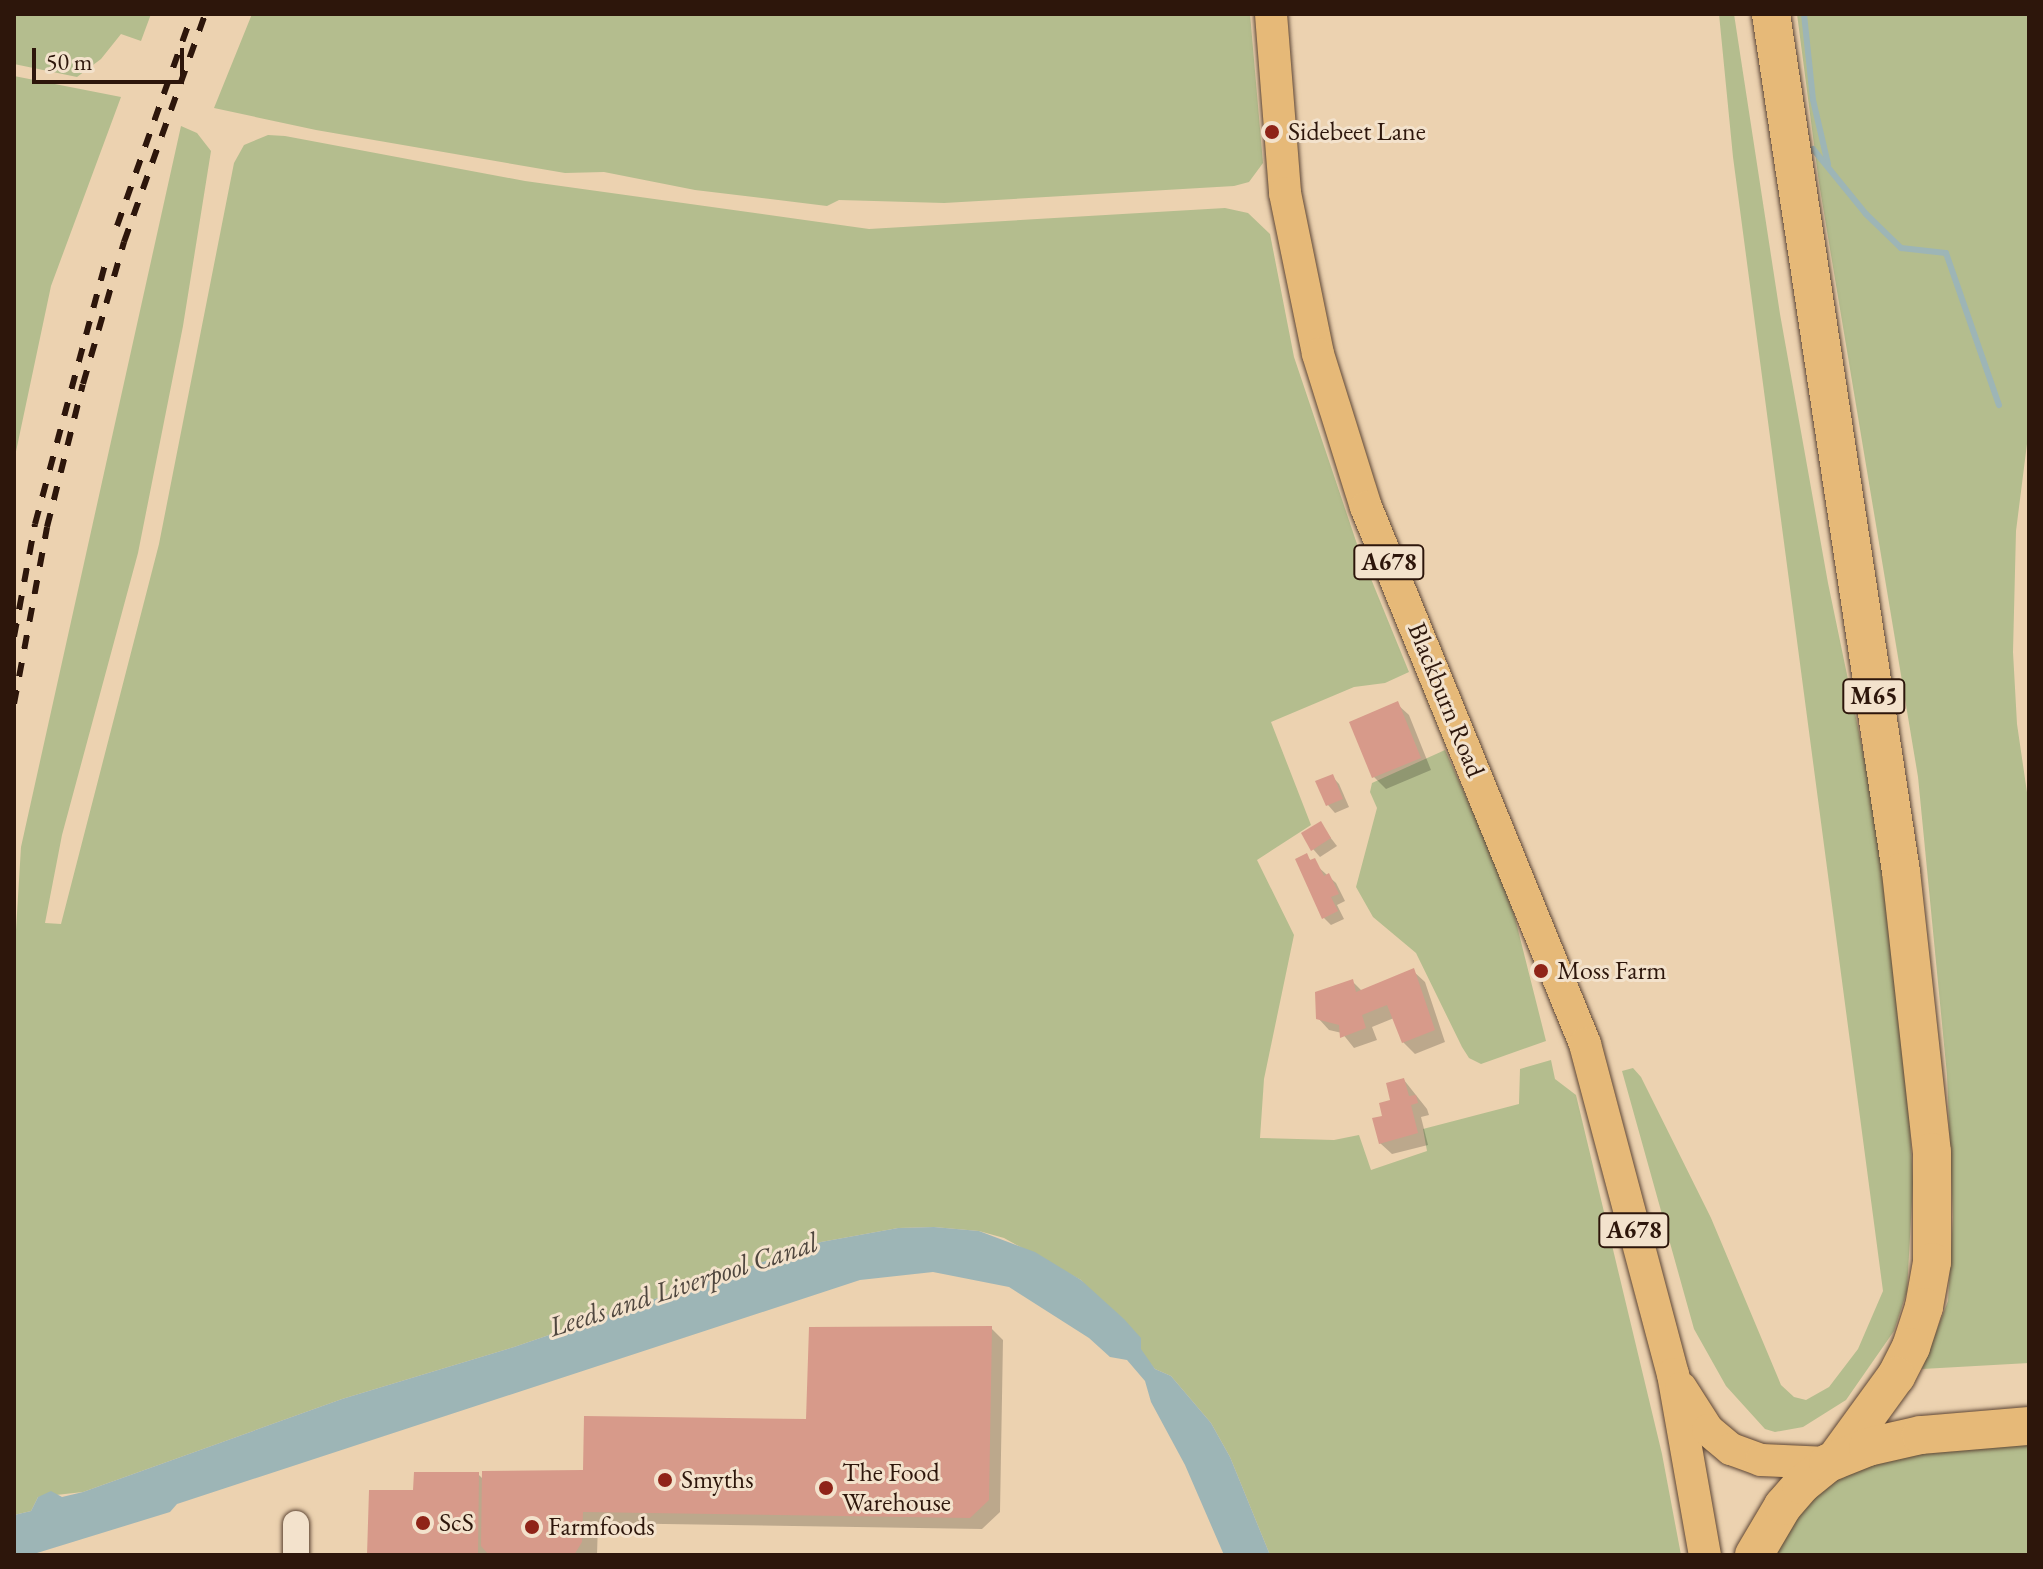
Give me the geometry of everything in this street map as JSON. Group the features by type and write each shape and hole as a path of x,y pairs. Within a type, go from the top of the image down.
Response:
{"highway":[{"name":"M65","path":"1771,14 1901,872 1932,1152 1932,1262 1924,1307 1911,1347 1896,1376 1831,1462"},
{"name":"A678","path":"1754,1555 1783,1506 1801,1485 1831,1462 1868,1447 1921,1435 2029,1426"}],"main road":[{"name":"Blackburn Road","path":"1271,14 1285,193 1318,354 1366,507 1585,1044 1673,1374 1705,1555"},
{"name":"Blackburn Road","path":"1673,1374 1708,1430 1731,1449 1761,1460 1831,1462"}],"street":[{"path":"296,1524 296,1555"}],"green space":[{"path":"14,14 151,14 141,41 121,34 101,59 77,77 14,64"},
{"path":"252,14 1250,14 1263,163 1249,182 1234,186 944,203 839,200 827,206 695,190 604,172 565,173 316,130 214,108"},
{"path":"1719,14 1734,14 1780,314 1828,583 1885,858 1905,1037 1913,1183 1907,1291 1894,1331 1846,1400 1803,1427 1775,1432 1765,1429 1726,1386 1694,1329 1622,1071 1633,1068 1641,1077 1711,1218 1781,1385 1794,1397 1806,1400 1829,1387 1858,1349 1883,1291 1733,157"},
{"path":"1797,14 2029,14 2029,428 2016,531 2013,652 2017,724 2029,806 2029,1363 1922,1369 1948,1301 1953,1217 1947,1075 1918,777 1819,183"},
{"path":"14,76 121,97 51,286 14,461"},
{"path":"181,126 197,133 211,151 183,326 138,553 62,835 45,923 61,924 159,544 234,163 244,145 268,135 285,136 525,181 869,229 1225,208 1248,213 1270,234 1294,357 1358,547 1409,672 1385,683 1354,687 1271,722 1311,825 1257,860 1294,935 1264,1079 1260,1138 1334,1140 1359,1135 1371,1170 1427,1151 1423,1129 1519,1104 1520,1069 1551,1060 1555,1079 1576,1095 1662,1454 1681,1555 1270,1555 1230,1457 1211,1423 1171,1376 1155,1369 1081,1280 1004,1238 979,1231 934,1227 898,1228 821,1242 514,1347 342,1399 83,1492 38,1497 31,1511 14,1515 14,963 21,847"},
{"path":"1445,750 1487,843 1514,914 1546,1041 1481,1064 1469,1058 1462,1047 1416,953 1373,917 1356,887 1377,808 1370,792 1372,783"},
{"path":"2029,1426 2029,1555 1754,1555 1828,1463"}],"water":[{"path":"898,1228 979,1231 1035,1252 1081,1280 1124,1319 1141,1338 1141,1349 1155,1369 1171,1376 1211,1423 1230,1457 1270,1555 1224,1555 1185,1465 1151,1402 1145,1381 1127,1360 1110,1357 1089,1338 1009,1287 933,1272 860,1280 177,1504 170,1512 37,1553 14,1553 14,1515 31,1511 38,1497 51,1491 62,1497 83,1492 342,1399 514,1347 821,1242"}],"building":[{"path":"1398,701 1421,758 1372,778 1349,722"},
{"path":"1333,774 1343,799 1326,806 1315,781"},
{"path":"1321,821 1331,838 1311,851 1301,833"},
{"path":"1307,853 1310,860 1315,858 1324,876 1329,873 1339,894 1331,897 1338,911 1322,919 1295,859"},
{"path":"1414,968 1435,1030 1402,1043 1387,1005 1362,1015 1366,1028 1340,1038 1339,1025 1316,1019 1315,992 1353,979 1356,992"},
{"path":"1404,1078 1409,1096 1416,1095 1418,1103 1411,1105 1418,1133 1379,1144 1372,1118 1382,1116 1379,1103 1390,1100 1386,1083"},
{"path":"992,1326 989,1500 970,1518 583,1512 582,1542 574,1555 489,1555 481,1546 482,1471 583,1470 584,1416 806,1419 809,1327"},
{"name":"ScS","path":"414,1472 479,1472 478,1555 367,1555 369,1490 413,1490"}],"waterway":[{"path":"1804,14 1813,100 1828,164"},
{"path":"1813,149 1866,214 1901,248 1946,253 1999,405"}],"railway":[{"path":"117,226 192,14"},
{"path":"14,704 47,527 83,384 124,242 205,14"},
{"path":"14,637 35,524 106,260"}],"place":[{"name":"Sidebeet Lane","path":"1272,132"},
{"name":"Moss Farm","path":"1541,971"},
{"name":"Smyths","path":"665,1480"},
{"name":"The Food Warehouse","path":"826,1488"},
{"name":"ScS","path":"423,1523"},
{"name":"Farmfoods","path":"532,1527"}],"water label":[{"name":"Leeds and Liverpool Canal","path":"683,1284"}]}
